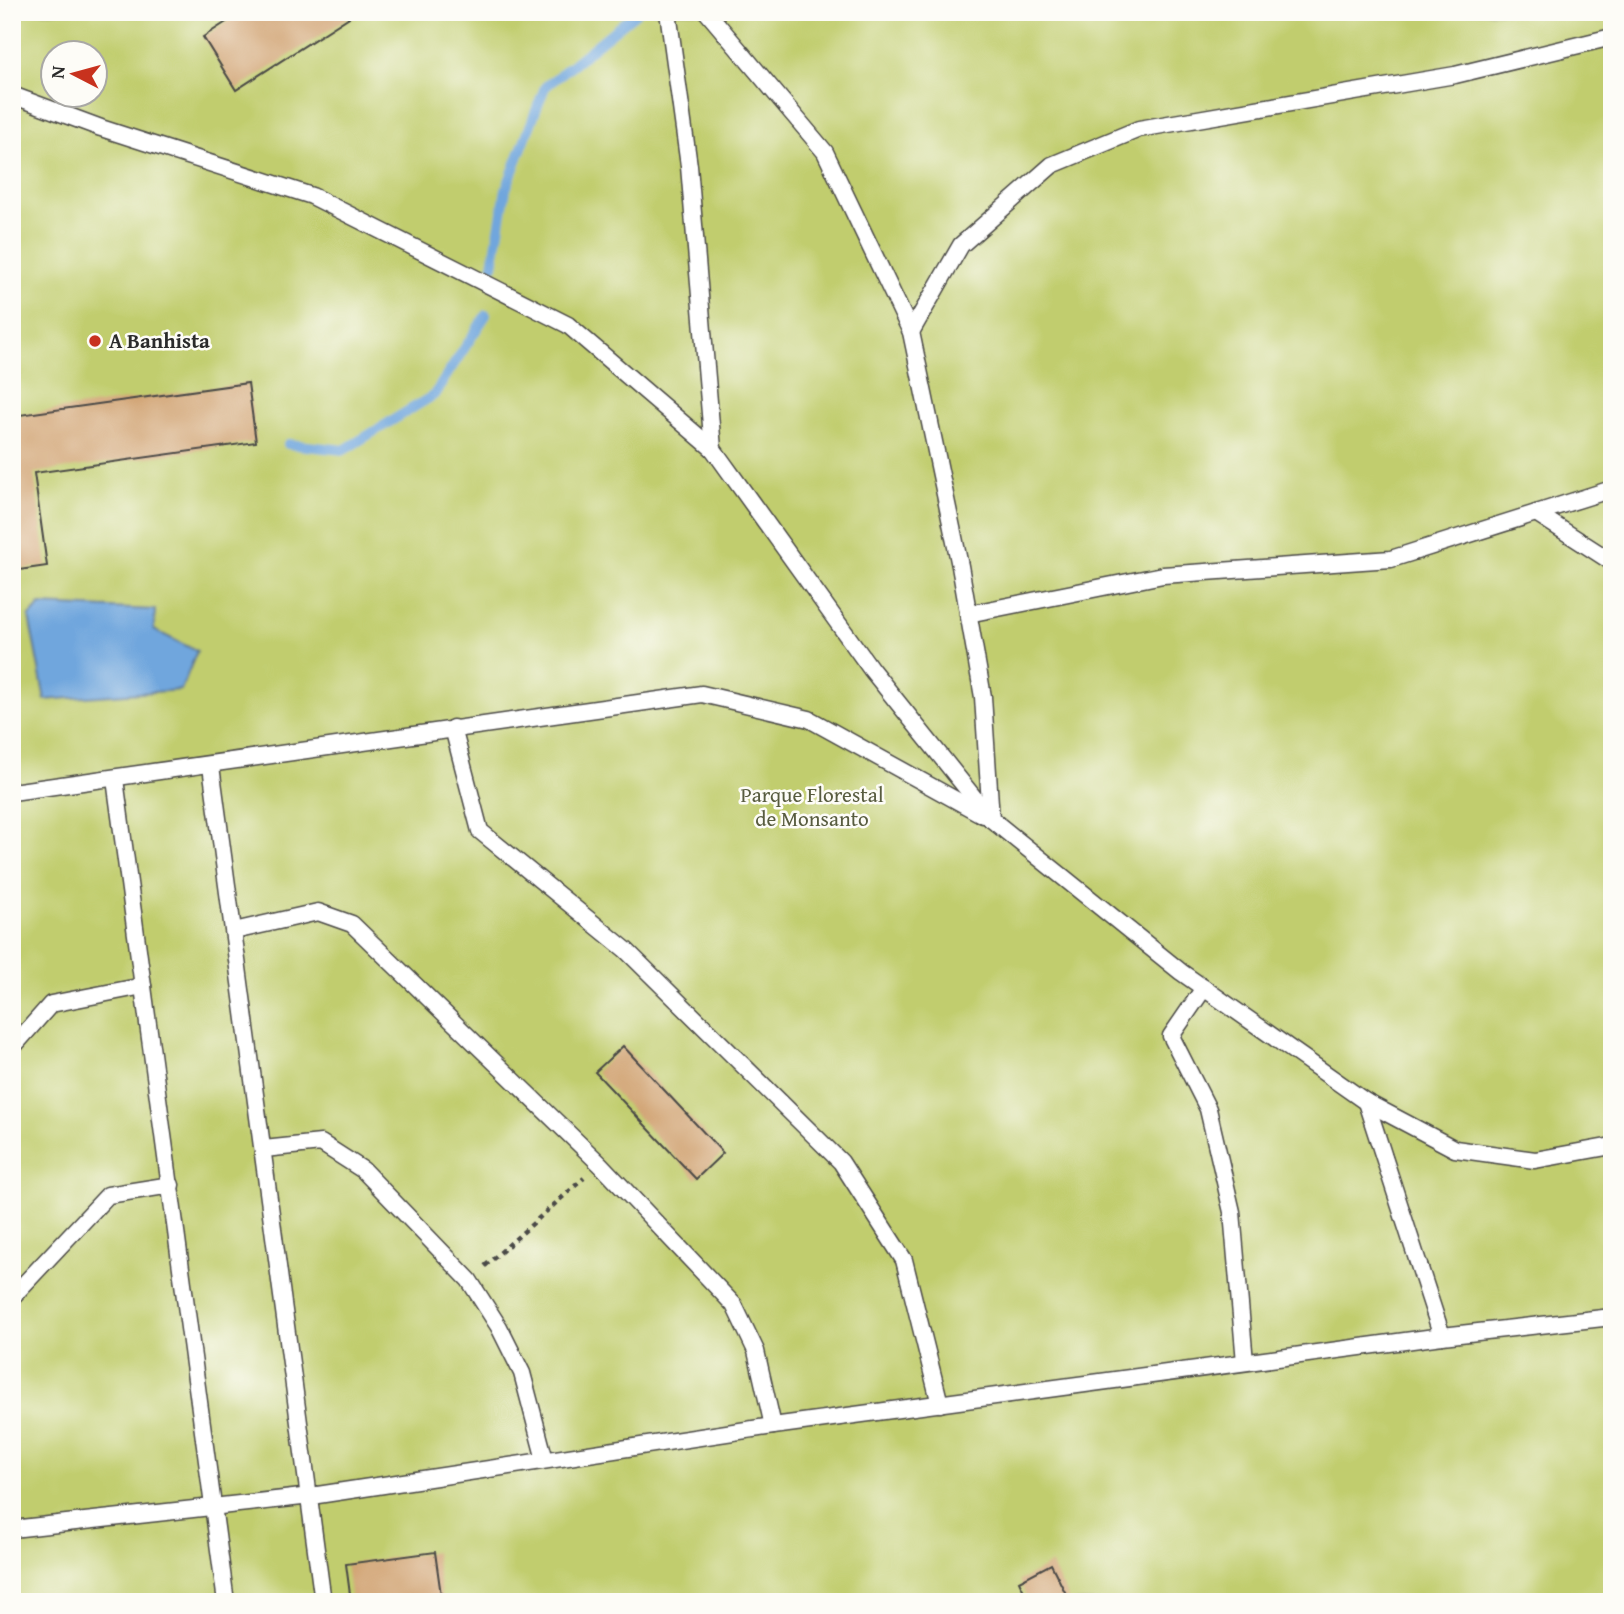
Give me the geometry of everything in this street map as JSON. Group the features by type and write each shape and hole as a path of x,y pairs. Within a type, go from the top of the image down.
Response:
{"lane":[{"path":"668,12 689,166 713,449"},
{"path":"707,12 825,152 912,332 983,697 991,819"},
{"path":"912,332 961,245 1052,165 1139,129 1455,75 1612,37"},
{"path":"12,95 102,128 312,195 568,325 713,449 871,669 991,819"},
{"path":"968,614 1163,575 1391,559 1612,489"},
{"path":"1535,513 1612,562"},
{"path":"12,792 702,694 809,719 991,819 1204,988 1366,1102 1455,1149 1535,1160 1612,1146"},
{"path":"453,728 480,831 626,950 841,1162 904,1260 940,1404"},
{"path":"211,765 311,1496 323,1602"},
{"path":"115,779 226,1602"},
{"path":"234,931 318,912 352,924 600,1164 734,1305 756,1351 773,1426"},
{"path":"12,1048 51,1004 143,986"},
{"path":"1204,988 1171,1036 1208,1109 1211,1122 1231,1212 1245,1363"},
{"path":"1366,1102 1442,1336"},
{"path":"264,1149 321,1143 363,1170 469,1280 499,1327 523,1373 545,1460"},
{"path":"12,1297 108,1195 171,1185"},
{"path":"12,1529 311,1496 773,1426 1442,1336 1612,1317"}],"path":[{"path":"469,1280 600,1164"}],"green space":[{"name":"Parque Florestal de Monsanto","path":"12,12 1612,12 1612,1602 12,1602"}],"water":[{"path":"40,605 155,610 154,630 197,651 181,690 45,700 29,617"}],"building":[{"path":"242,12 357,12 236,90 203,37"},
{"path":"248,383 256,442 34,473 47,566 12,571 12,416"},
{"path":"623,1046 723,1153 696,1179 595,1072"},
{"path":"435,1552 442,1602 351,1602 346,1564"},
{"path":"1051,1564 1070,1602 1029,1602 1019,1581"}],"waterway":[{"path":"493,265 506,189 545,87 637,12"},
{"path":"288,444 344,450 434,395 486,315"}],"place":[{"name":"A Banhista","path":"95,341"}]}
